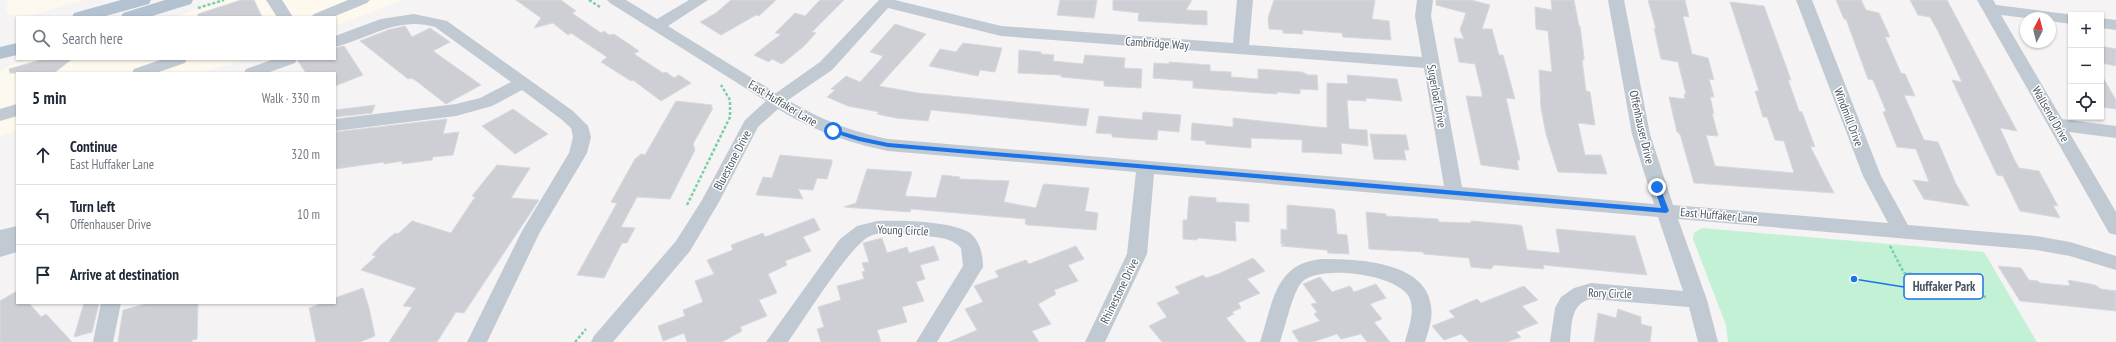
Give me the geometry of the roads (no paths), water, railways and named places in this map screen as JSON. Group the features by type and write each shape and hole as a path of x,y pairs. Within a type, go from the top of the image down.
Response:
{"main road":[{"path":"85,16 142,0"},
{"path":"133,16 184,0"},
{"path":"0,39 16,35"},
{"path":"0,53 16,48"}],"street":[{"path":"274,0 284,16"},
{"path":"322,16 362,0"},
{"path":"657,26 700,0"},
{"path":"1241,49 1242,8 1245,0"},
{"name":"Sugerloaf Drive","path":"1425,0 1423,16 1454,193"},
{"name":"Offenhauser Drive","path":"1616,0 1641,134 1697,300 1705,325 1708,342"},
{"name":"Windmill Drive","path":"1804,0 1895,236"},
{"name":"Cambridge Way","path":"886,1 975,26 1001,31 1431,63"},
{"name":"Bluestone Drive","path":"601,342 683,246 710,202 744,134 759,115 777,100 826,66 886,1"},
{"name":"East Huffaker Lane","path":"609,4 657,26 810,121 833,131 859,139 888,145 1666,211 1895,236 2036,243 2070,249 2116,263"},
{"path":"1988,4 2068,18"},
{"name":"Wallsend Drive","path":"1988,4 2116,228"},
{"path":"336,42 400,19 424,19 441,24 523,83 579,126 582,137 578,153 531,231 477,342"},
{"path":"2104,23 2116,25"},
{"path":"143,72 176,60"},
{"path":"255,72 286,60"},
{"path":"336,125 456,110 486,102 523,83"},
{"path":"0,115 16,110"},
{"path":"2056,124 2116,132"},
{"name":"Rhinestone Drive","path":"1095,342 1138,254 1146,167"},
{"name":"Young Circle","path":"776,342 847,244 856,235 869,229 882,226 949,232 961,237 970,246 974,256 973,267 926,342"},
{"path":"0,237 16,233"},
{"path":"0,250 16,246"},
{"path":"1270,342 1292,280 1301,271 1312,267 1326,266 1385,272 1409,284 1418,294 1422,304 1422,314 1415,342"},
{"name":"Rory Circle","path":"1560,342 1564,308 1568,300 1578,293 1591,291 1697,300"},
{"path":"103,342 111,304"}],"place":[{"name":"Huffaker Park","path":"1854,279"}]}
